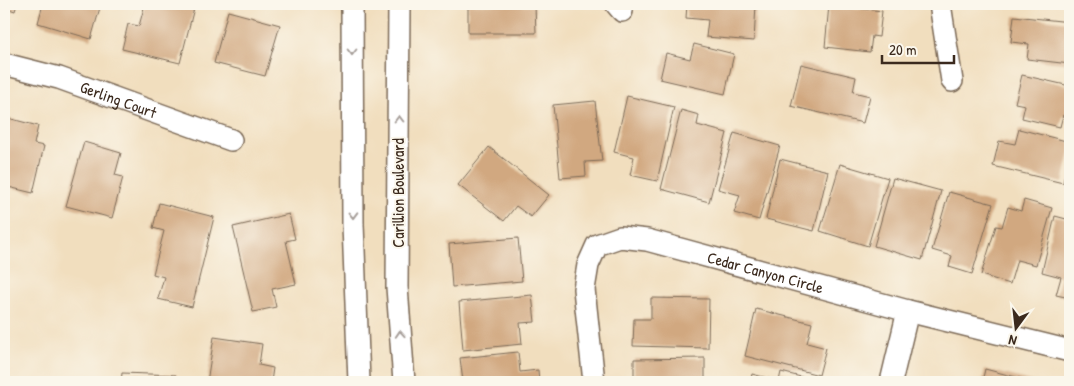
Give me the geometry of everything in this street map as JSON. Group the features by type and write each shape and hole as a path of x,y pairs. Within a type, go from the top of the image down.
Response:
{"street":[{"path":"352,4 353,214 359,382"},
{"name":"Carillion Boulevard","path":"399,4 398,286 404,382"},
{"path":"940,4 952,81"},
{"name":"Gerling Court","path":"4,64 59,78 231,140"},
{"name":"Cedar Canyon Circle","path":"594,382 584,289 588,265 597,245 620,237 646,240 908,311 1070,351"},
{"path":"891,382 908,311"}],"building":[{"path":"4,4 17,4 15,11 4,7"},
{"path":"43,4 101,4 91,39 38,23"},
{"path":"145,4 195,4 180,63 122,49 128,24 139,26"},
{"path":"468,4 535,6 536,33 468,33"},
{"path":"687,4 756,4 754,41 706,37 708,20 686,18"},
{"path":"829,5 882,11 879,37 872,36 870,52 825,47"},
{"path":"228,11 280,25 265,76 214,63"},
{"path":"1014,16 1070,22 1070,64 1027,59 1029,44 1011,42"},
{"path":"694,44 734,54 725,94 660,79 666,53 690,59"},
{"path":"801,64 856,77 853,92 870,96 863,123 791,106"},
{"path":"1022,75 1070,86 1070,117 1063,115 1060,127 1022,118 1025,105 1015,103"},
{"path":"627,96 674,107 657,181 630,175 634,157 614,152"},
{"path":"595,101 602,161 585,162 586,176 560,178 553,105"},
{"path":"681,110 699,115 697,125 727,133 709,202 661,189"},
{"path":"4,117 38,126 34,144 44,146 33,193 4,186"},
{"path":"1019,129 1070,142 1070,152 1063,183 993,166 999,141 1015,144"},
{"path":"734,133 780,146 759,220 734,213 740,195 718,189"},
{"path":"84,142 121,153 115,175 123,177 112,218 66,206"},
{"path":"489,147 549,195 531,217 516,206 504,221 458,185"},
{"path":"780,159 828,171 814,231 766,219"},
{"path":"840,164 888,178 868,246 820,231"},
{"path":"893,178 941,191 922,260 874,246"},
{"path":"949,192 993,204 972,274 949,267 952,256 932,250"},
{"path":"1024,200 1052,208 1036,265 1017,260 1010,284 981,275 996,226 1002,227 1008,207 1021,211"},
{"path":"159,203 214,217 192,307 158,299 164,277 153,274 164,231 153,228"},
{"path":"289,214 295,239 286,241 296,284 272,289 276,307 253,312 233,227"},
{"path":"1055,216 1070,220 1070,298 1056,295 1061,277 1042,272"},
{"path":"518,238 522,281 452,287 449,244"},
{"path":"532,295 535,322 520,323 522,344 463,350 459,302"},
{"path":"651,298 709,299 708,348 633,346 634,319 651,319"},
{"path":"756,309 812,323 807,343 826,348 819,375 745,356"},
{"path":"214,337 262,344 259,365 273,368 271,382 207,382"},
{"path":"518,352 520,372 538,370 539,382 463,382 460,358"},
{"path":"705,358 705,382 634,382 634,359"},
{"path":"985,369 1035,382 982,382"},
{"path":"781,372 813,380 813,382 750,382 752,374 779,381"},
{"path":"122,373 176,375 176,382 121,382"}]}
